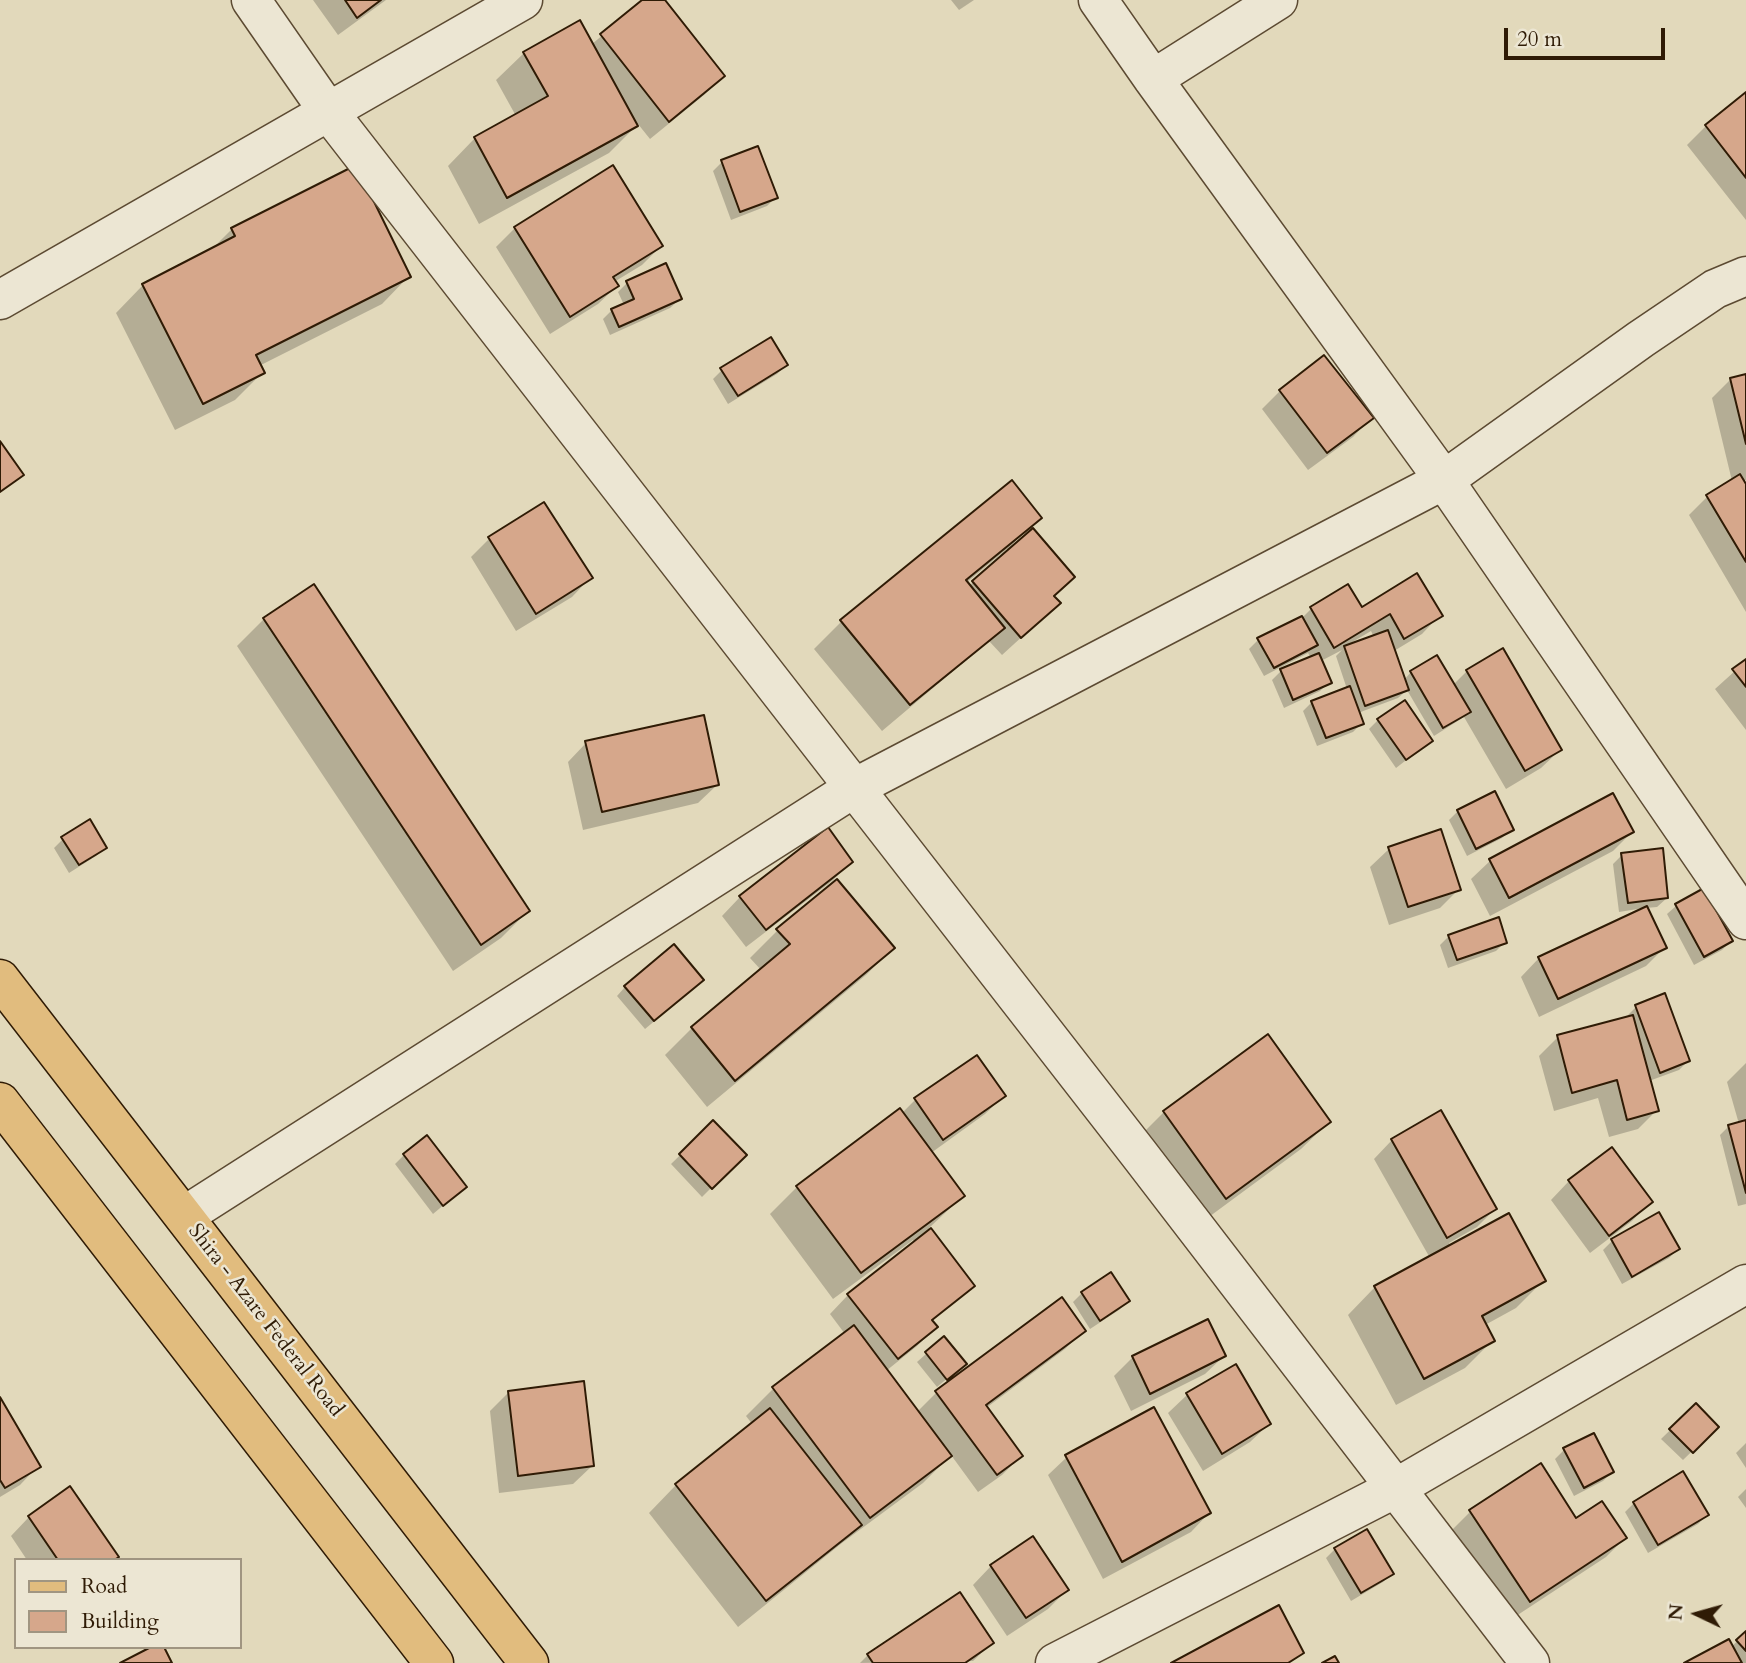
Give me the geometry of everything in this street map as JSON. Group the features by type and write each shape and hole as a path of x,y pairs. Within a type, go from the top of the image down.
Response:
{"main road":[{"name":"Shira - Azare Federal Road","path":"0,979 529,1663"},
{"path":"0,1101 433,1663"}],"street":[{"path":"251,0 328,111 1530,1663"},
{"path":"0,300 523,0"},
{"path":"1098,0 1444,480 1746,920"},
{"path":"1153,79 1278,0"},
{"path":"184,1216 854,788 1444,480 1715,289 1746,276"},
{"path":"1055,1663 1396,1488 1746,1284"}],"building":[{"path":"345,0 381,0 357,18"},
{"path":"642,0 665,0 725,76 669,122 600,34"},
{"path":"580,20 638,126 507,198 474,137 548,96 523,52"},
{"path":"1746,92 1746,178 1705,125"},
{"path":"758,146 778,198 740,212 721,160"},
{"path":"356,165 411,277 256,355 265,373 203,404 142,284 235,236 231,228"},
{"path":"613,165 663,246 613,277 619,286 570,317 514,227"},
{"path":"666,263 682,299 619,327 611,309 634,299 626,281"},
{"path":"771,337 788,365 738,396 720,368"},
{"path":"1324,355 1374,418 1327,453 1279,390"},
{"path":"1746,374 1746,444 1730,378"},
{"path":"0,441 24,475 0,492"},
{"path":"1740,474 1746,484 1746,562 1706,495"},
{"path":"1012,480 1042,518 966,580 1005,628 910,705 840,620"},
{"path":"544,502 593,578 536,614 488,537"},
{"path":"1033,528 1075,577 1054,596 1061,603 1021,638 972,581"},
{"path":"1417,573 1443,616 1404,639 1390,614 1334,648 1310,607 1348,584 1362,607"},
{"path":"314,584 530,911 481,945 263,618"},
{"path":"1302,616 1318,645 1274,668 1257,638"},
{"path":"1388,630 1409,690 1365,706 1344,646"},
{"path":"1503,648 1562,750 1525,771 1466,670"},
{"path":"1319,653 1332,683 1293,700 1280,669"},
{"path":"1437,655 1471,712 1443,728 1410,671"},
{"path":"1746,659 1746,687 1732,669"},
{"path":"1350,686 1364,724 1326,738 1311,701"},
{"path":"1405,700 1433,741 1406,760 1377,719"},
{"path":"704,715 719,785 602,812 585,741"},
{"path":"1495,791 1514,830 1476,849 1457,810"},
{"path":"1613,793 1634,832 1509,898 1489,859"},
{"path":"90,819 107,848 79,865 61,837"},
{"path":"828,827 853,862 766,930 739,896"},
{"path":"1441,829 1461,890 1408,907 1388,847"},
{"path":"1663,848 1668,898 1628,903 1621,853"},
{"path":"837,879 895,948 735,1081 691,1027 790,944 776,929"},
{"path":"1704,888 1733,941 1704,957 1675,904"},
{"path":"1647,906 1667,948 1558,999 1538,957"},
{"path":"1499,917 1507,943 1457,960 1448,935"},
{"path":"674,944 704,980 654,1021 624,986"},
{"path":"1665,993 1690,1061 1660,1073 1635,1005"},
{"path":"1633,1015 1659,1111 1627,1120 1617,1080 1572,1093 1557,1035"},
{"path":"1268,1034 1331,1122 1226,1199 1163,1111"},
{"path":"977,1055 1006,1096 943,1140 914,1098"},
{"path":"900,1108 965,1196 861,1273 796,1186"},
{"path":"1441,1110 1497,1209 1447,1238 1391,1139"},
{"path":"713,1120 747,1155 712,1189 679,1154"},
{"path":"1746,1120 1746,1193 1728,1125"},
{"path":"427,1135 467,1187 443,1206 403,1154"},
{"path":"1612,1147 1653,1202 1609,1236 1568,1180"},
{"path":"1659,1212 1680,1249 1632,1277 1611,1239"},
{"path":"1509,1213 1546,1281 1482,1316 1495,1341 1424,1379 1374,1286"},
{"path":"931,1228 975,1286 932,1320 938,1327 898,1359 847,1294"},
{"path":"1111,1272 1130,1301 1100,1321 1081,1292"},
{"path":"1062,1297 1086,1331 986,1405 1023,1456 997,1475 935,1391"},
{"path":"1208,1319 1226,1356 1150,1394 1132,1356"},
{"path":"854,1325 952,1456 870,1518 772,1387"},
{"path":"944,1336 967,1364 947,1380 925,1352"},
{"path":"1236,1364 1271,1424 1222,1454 1186,1393"},
{"path":"584,1381 594,1466 518,1476 508,1391"},
{"path":"0,1397 41,1467 5,1488 0,1480"},
{"path":"1696,1403 1719,1427 1693,1453 1669,1429"},
{"path":"1154,1407 1211,1513 1122,1562 1065,1455"},
{"path":"770,1408 862,1525 766,1601 675,1484"},
{"path":"1594,1433 1614,1472 1584,1488 1563,1448"},
{"path":"1541,1463 1576,1518 1602,1501 1627,1538 1530,1602 1469,1510"},
{"path":"1683,1471 1709,1515 1658,1545 1633,1502"},
{"path":"70,1486 119,1557 57,1558 28,1516"},
{"path":"1367,1529 1394,1574 1361,1593 1334,1548"},
{"path":"1033,1536 1069,1590 1026,1618 990,1565"},
{"path":"960,1592 994,1643 965,1663 873,1663 867,1654"},
{"path":"1279,1605 1304,1653 1288,1663 1171,1663"},
{"path":"1746,1631 1746,1651 1736,1640"},
{"path":"1729,1639 1742,1663 1684,1663"},
{"path":"147,1649 165,1649 172,1663 120,1663"},
{"path":"1335,1656 1339,1663 1322,1663"}]}
